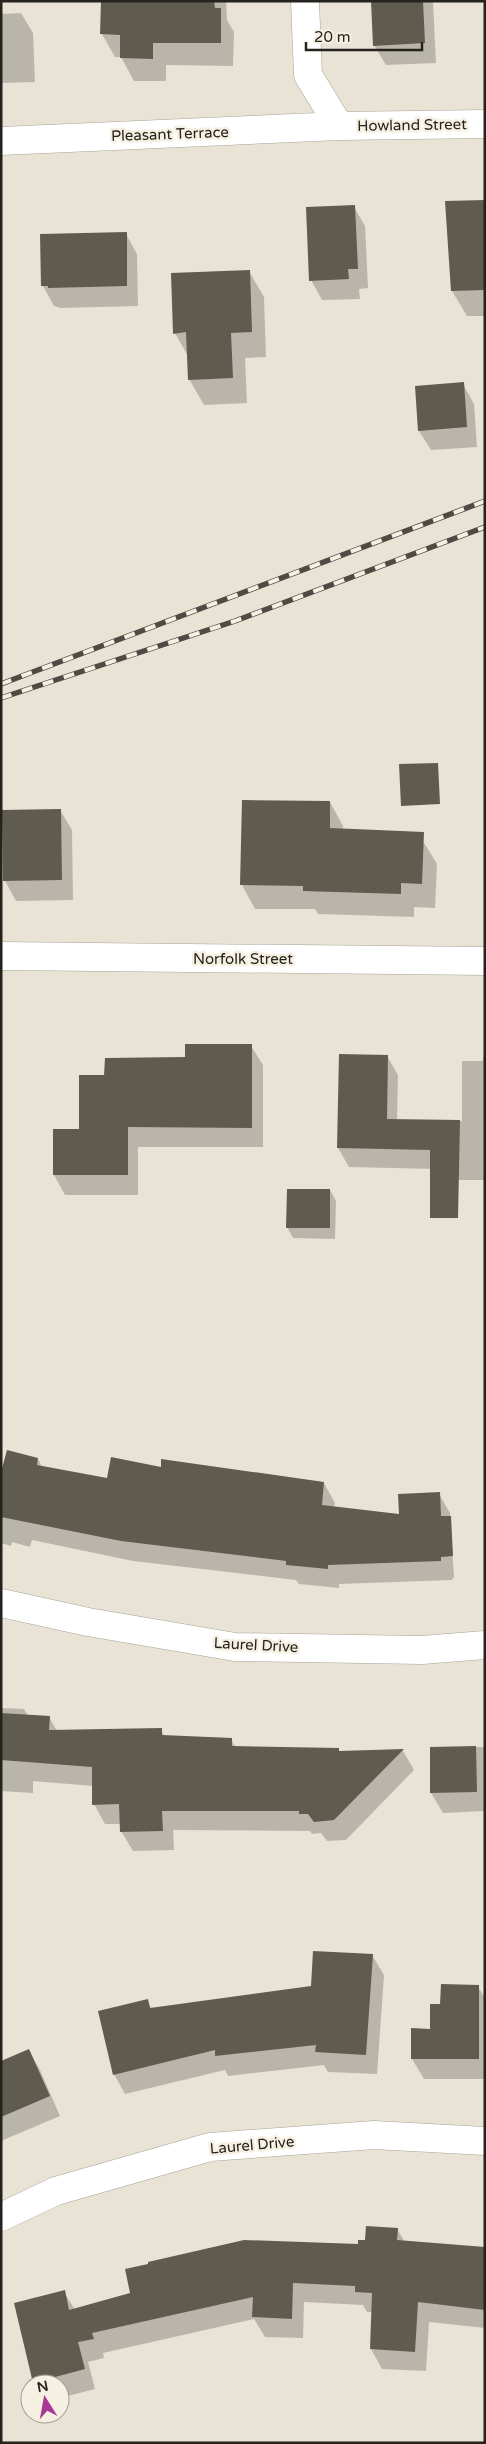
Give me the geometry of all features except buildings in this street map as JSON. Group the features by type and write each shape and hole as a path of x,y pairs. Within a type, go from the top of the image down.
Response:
{"street":[{"path":"305,1 308,75 339,126"},
{"name":"Howland Street","path":"339,126 485,124"},
{"name":"Pleasant Terrace","path":"1,141 339,126"},
{"name":"Norfolk Street","path":"1,956 485,961"},
{"name":"Laurel Drive","path":"1,1603 88,1622 235,1647 422,1650 485,1645"},
{"name":"Laurel Drive","path":"1,2217 56,2191 210,2148 374,2135 485,2141"}],"railway":[{"path":"1,684 485,501"},
{"path":"1,698 235,621 485,527"}]}
